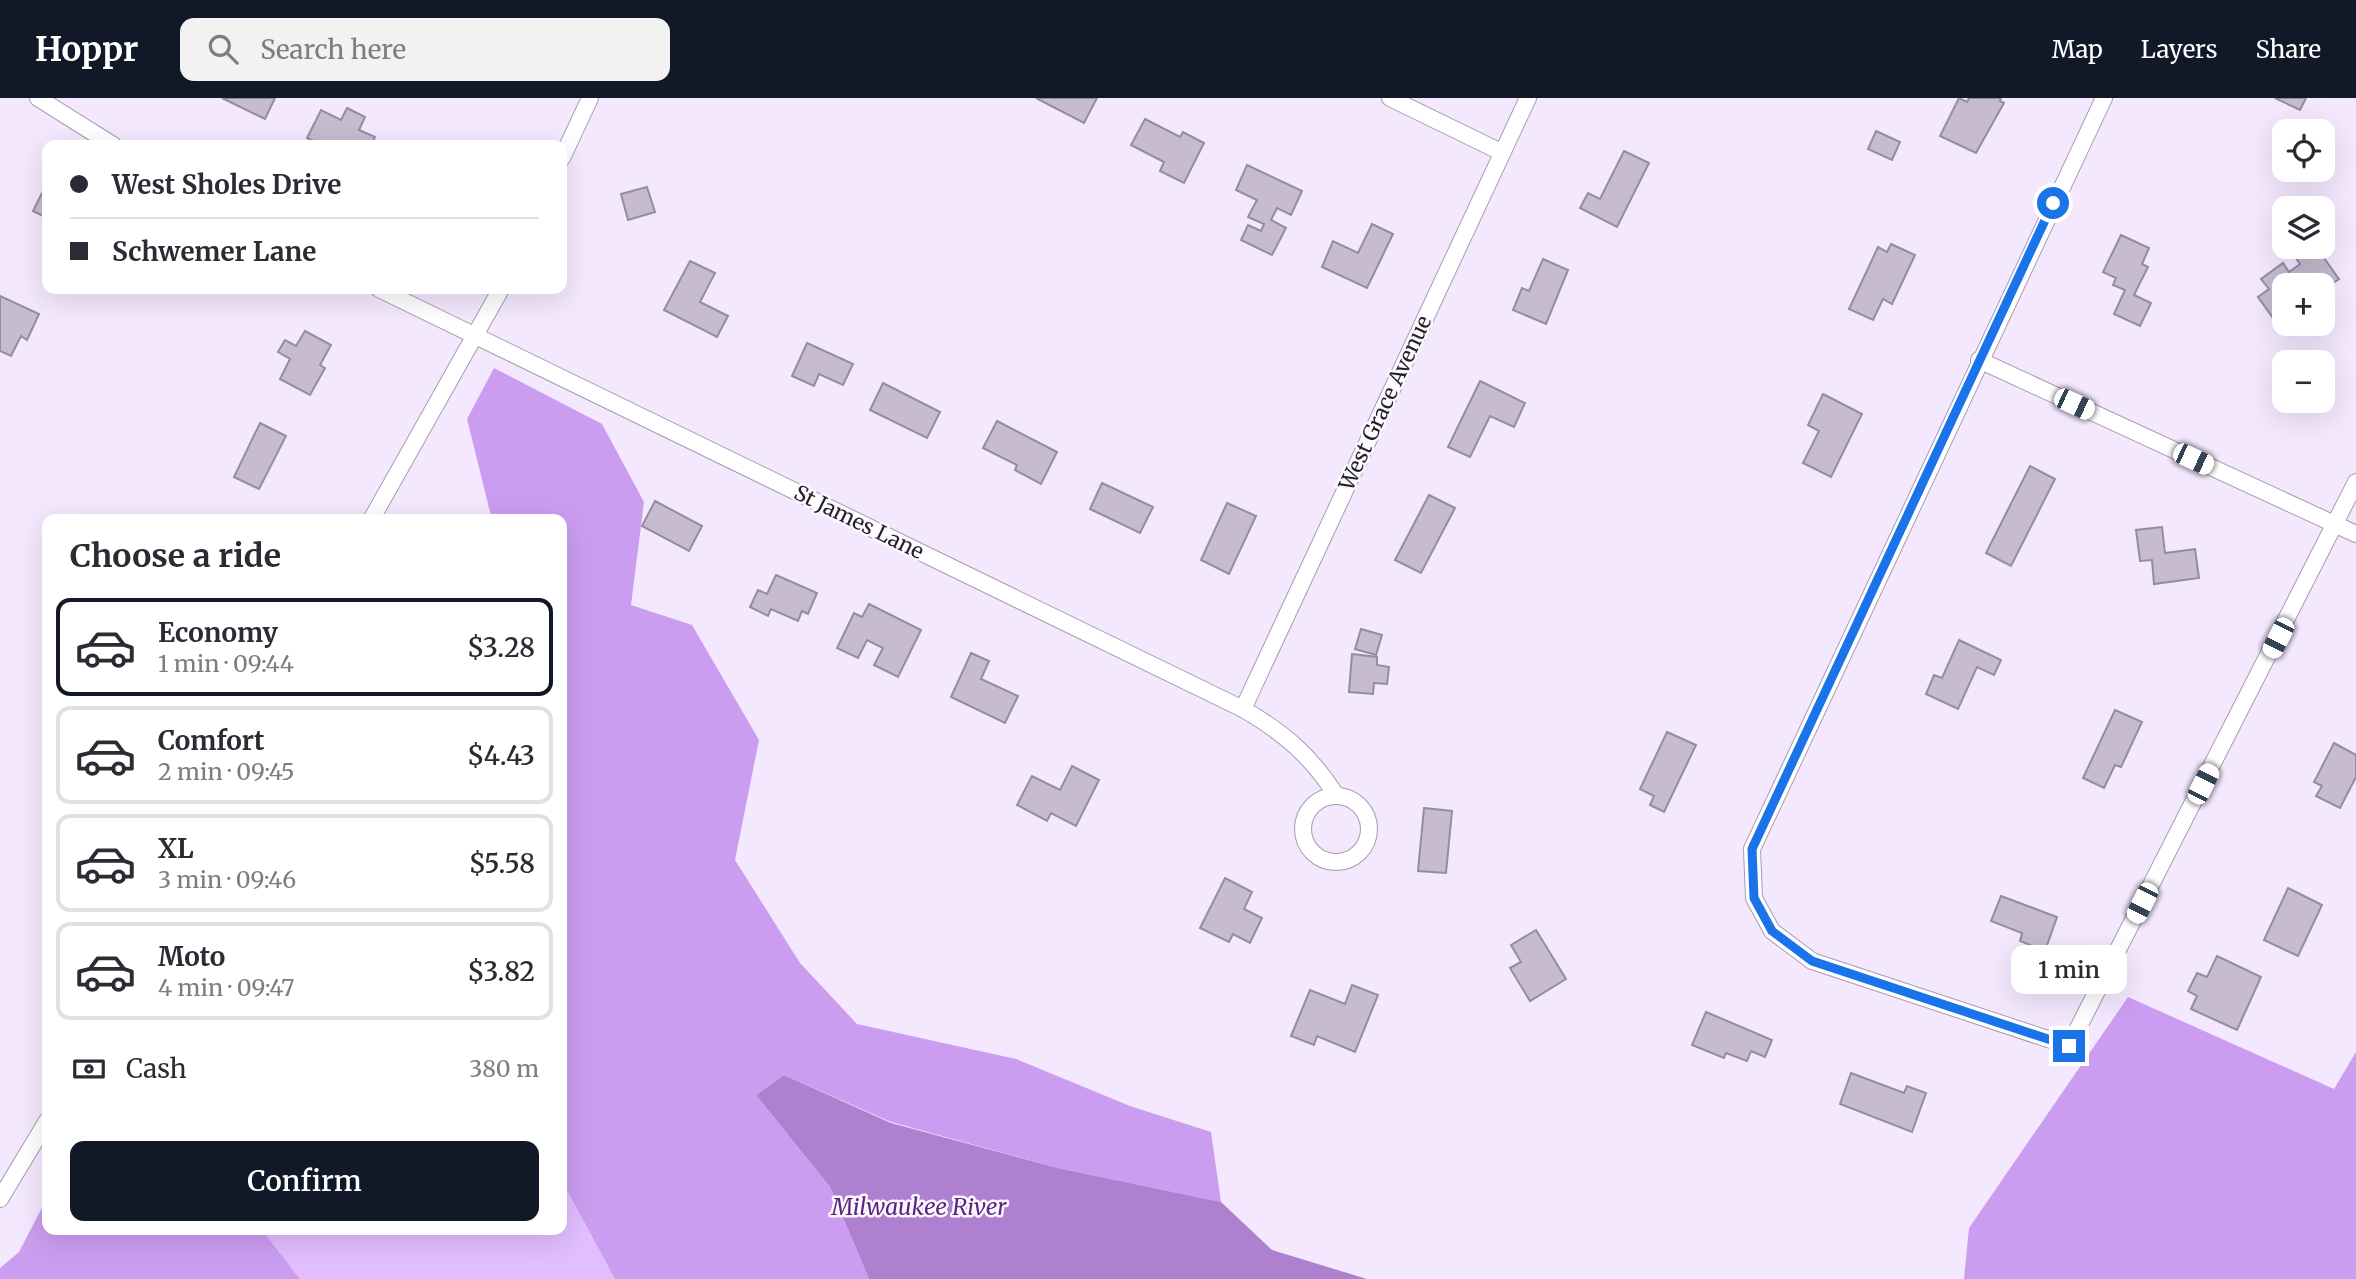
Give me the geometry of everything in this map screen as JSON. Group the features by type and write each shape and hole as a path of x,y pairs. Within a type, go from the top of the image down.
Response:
{"street":[{"path":"38,98 105,140"},
{"path":"567,147 590,98"},
{"path":"1390,98 1501,152"},
{"name":"West Grace Avenue","path":"1243,709 1528,98"},
{"path":"2104,98 1752,849 1754,898 1772,931 1812,961 2069,1046 2336,526 2356,482"},
{"name":"St James Lane","path":"389,294 1243,709 1267,723 1305,752 1336,795"},
{"path":"374,514 498,294"},
{"path":"1979,360 2356,534"},
{"path":"1336,795 1357,802 1369,821 1370,833 1360,853 1339,863 1328,862 1310,851 1303,831 1308,810 1325,797 1336,795"},
{"path":"0,1199 42,1129"}],"shaded area":[{"path":"494,368 602,424 644,502 631,605 692,625 759,740 735,860 800,963 857,1024 1016,1059 1130,1106 1211,1132 1221,1202 1058,1168 891,1122 784,1075 756,1095 830,1187 869,1279 615,1279 567,1190 567,514 491,514 467,419"},
{"path":"2128,997 2334,1089 2356,1052 2356,1279 1964,1279 1969,1228"},
{"path":"567,1190 615,1279 300,1279 266,1235 567,1235"},
{"path":"42,1208 42,1235 266,1235 300,1279 0,1279 0,1268 19,1252"}],"water":[{"name":"Milwaukee River","path":"784,1075 891,1123 1058,1168 1221,1202 1272,1250 1367,1279 869,1279 830,1187 756,1095"}],"building":[{"path":"222,98 275,98 265,119"},
{"path":"1036,98 1097,98 1084,123"},
{"path":"1959,98 1967,102 1969,98 2001,98 2000,101 2004,103 1976,153 1940,136"},
{"path":"2275,98 2306,98 2300,110"},
{"path":"347,108 365,117 359,130 375,137 374,140 307,138 321,110 341,120"},
{"path":"1145,119 1180,137 1183,132 1204,143 1184,183 1160,171 1164,162 1131,145"},
{"path":"1876,131 1900,142 1892,160 1868,149"},
{"path":"1624,151 1649,163 1617,227 1580,208 1588,193 1600,199"},
{"path":"1247,165 1302,191 1291,215 1277,208 1271,220 1286,228 1272,255 1241,240 1248,225 1261,231 1264,224 1248,217 1257,200 1236,190"},
{"path":"647,187 655,212 628,220 621,194"},
{"path":"42,193 42,216 33,211"},
{"path":"1372,224 1393,234 1367,288 1322,267 1333,241 1358,253"},
{"path":"2121,235 2149,248 2142,264 2148,267 2134,295 2151,303 2140,326 2114,314 2125,290 2113,285 2116,278 2103,272"},
{"path":"1891,244 1915,255 1892,304 1883,299 1873,320 1849,309 1878,247 1887,252"},
{"path":"1543,259 1568,270 1546,324 1513,310 1522,288 1529,291"},
{"path":"2296,259 2325,259 2335,273 2272,273 2272,317 2258,297 2269,289 2261,279 2283,263 2289,272 2300,264"},
{"path":"690,261 715,273 700,302 728,316 717,337 664,310"},
{"path":"0,296 39,314 27,340 21,336 11,356 0,351"},
{"path":"305,331 331,345 320,365 325,368 310,395 280,379 290,359 278,352 285,340 296,346"},
{"path":"807,343 853,364 843,385 819,374 814,386 792,376"},
{"path":"1480,381 1525,403 1514,427 1490,416 1470,457 1448,447"},
{"path":"883,383 940,412 927,438 870,410"},
{"path":"1823,394 1862,414 1831,477 1803,463 1819,431 1808,425"},
{"path":"997,421 1057,452 1041,484 1015,470 1017,465 983,448"},
{"path":"260,423 286,436 259,489 234,477"},
{"path":"2030,466 2055,479 2011,566 1986,553"},
{"path":"1102,483 1153,507 1140,533 1090,509"},
{"path":"1429,495 1455,508 1421,573 1395,560"},
{"path":"655,501 702,526 689,551 642,526"},
{"path":"1227,503 1256,516 1229,574 1201,560"},
{"path":"2162,527 2165,553 2195,549 2199,578 2154,584 2152,560 2140,561 2136,530"},
{"path":"776,575 817,593 808,614 802,611 798,621 771,609 768,616 750,607 758,590 767,594"},
{"path":"869,604 921,630 898,677 874,665 883,648 867,640 858,658 837,648 854,613 862,617"},
{"path":"1361,629 1382,635 1376,655 1355,649"},
{"path":"1959,640 2001,660 1994,675 1977,667 1958,709 1926,694 1934,675 1942,678"},
{"path":"971,653 989,661 981,679 1018,696 1005,723 951,697"},
{"path":"1352,654 1377,657 1377,665 1389,667 1387,684 1374,683 1373,694 1349,692"},
{"path":"2115,710 2142,722 2121,767 2115,765 2104,788 2083,778"},
{"path":"1667,732 1696,745 1664,812 1650,805 1654,796 1640,789"},
{"path":"2334,743 2356,755 2356,777 2340,808 2316,796 2322,786 2314,782"},
{"path":"1072,766 1099,780 1076,826 1051,813 1047,821 1017,805 1032,776 1060,790"},
{"path":"1424,808 1452,811 1446,873 1418,871"},
{"path":"1225,878 1252,892 1244,909 1262,918 1250,943 1233,934 1229,942 1200,928"},
{"path":"2288,888 2322,905 2298,956 2264,940"},
{"path":"2001,896 2057,917 2045,951 2020,941 2022,933 1991,921"},
{"path":"1536,930 1566,979 1530,1001 1510,968 1521,962 1511,945"},
{"path":"2217,956 2261,977 2237,1030 2191,1009 2197,996 2188,991 2197,973 2207,977"},
{"path":"1352,985 1378,995 1355,1052 1317,1036 1314,1045 1291,1036 1310,990 1345,1004"},
{"path":"1706,1012 1772,1040 1765,1057 1751,1051 1747,1061 1726,1053 1724,1058 1692,1045"},
{"path":"1851,1073 1904,1093 1907,1086 1926,1093 1912,1132 1840,1104"}],"route":[{"path":"2053,203 1752,849 1754,898 1772,931 1812,961 2069,1046"}]}
